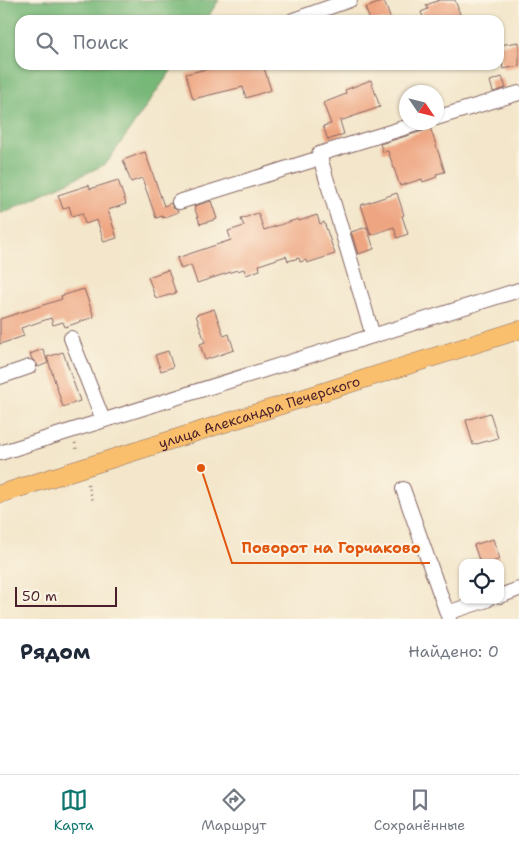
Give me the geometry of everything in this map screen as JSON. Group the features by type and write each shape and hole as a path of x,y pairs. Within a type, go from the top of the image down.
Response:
{"main road":[{"name":"улица Александра Печерского","path":"0,494 519,330"}],"street":[{"path":"307,15 350,0"},
{"path":"444,116 519,93"},
{"path":"373,336 320,154 399,129"},
{"path":"179,202 320,158"},
{"path":"0,453 519,290"},
{"path":"71,338 103,420"},
{"path":"0,377 29,367"},
{"path":"403,489 448,616 477,604"},
{"path":"504,595 519,590"}],"path":[{"path":"88,484 93,501"}],"green space":[{"path":"0,0 219,0 209,15 15,15 15,70 172,70 106,164 0,214"}],"building":[{"path":"440,0 455,0 460,15 422,15 421,12 428,9 426,5"},
{"path":"384,1 389,15 368,15 365,8"},
{"path":"519,42 519,66 504,69 504,44"},
{"path":"202,70 265,70 271,90 246,98 243,87 193,99 186,74"},
{"path":"502,77 506,88 493,92 490,81"},
{"path":"371,80 380,107 340,121 344,134 328,140 323,126 331,124 323,103 346,94 345,90"},
{"path":"431,130 445,172 436,174 437,177 423,182 422,179 400,186 388,151 383,152 380,144"},
{"path":"145,152 164,206 171,203 178,212 163,218 162,216 156,218 142,178 131,182 123,160"},
{"path":"118,180 126,204 108,210 117,238 104,242 97,220 85,224 82,213 72,216 69,206 63,209 58,195 89,185 90,189"},
{"path":"397,193 408,234 397,238 394,227 371,235 361,205"},
{"path":"211,201 217,219 200,224 194,206"},
{"path":"258,213 264,230 317,215 320,224 324,222 335,254 307,263 306,260 300,262 299,258 288,261 286,256 259,265 260,270 246,275 244,269 237,270 197,283 191,265 181,269 177,258 231,240 228,231 244,226 241,219"},
{"path":"367,227 374,249 358,254 351,232"},
{"path":"168,270 176,293 156,299 148,277"},
{"path":"84,289 94,317 65,327 63,322 53,325 51,318 21,328 24,336 0,344 0,319 62,299 61,296"},
{"path":"214,309 224,336 229,334 234,350 205,360 200,344 205,342 196,315"},
{"path":"43,349 48,363 38,367 30,354"},
{"path":"168,351 173,367 161,371 155,355"},
{"path":"63,352 80,401 63,407 47,357"},
{"path":"490,413 498,438 473,445 466,420"},
{"path":"493,539 500,559 479,559 474,545"}],"place":[{"name":"Поворот на Горчаково","path":"201,468"}]}
